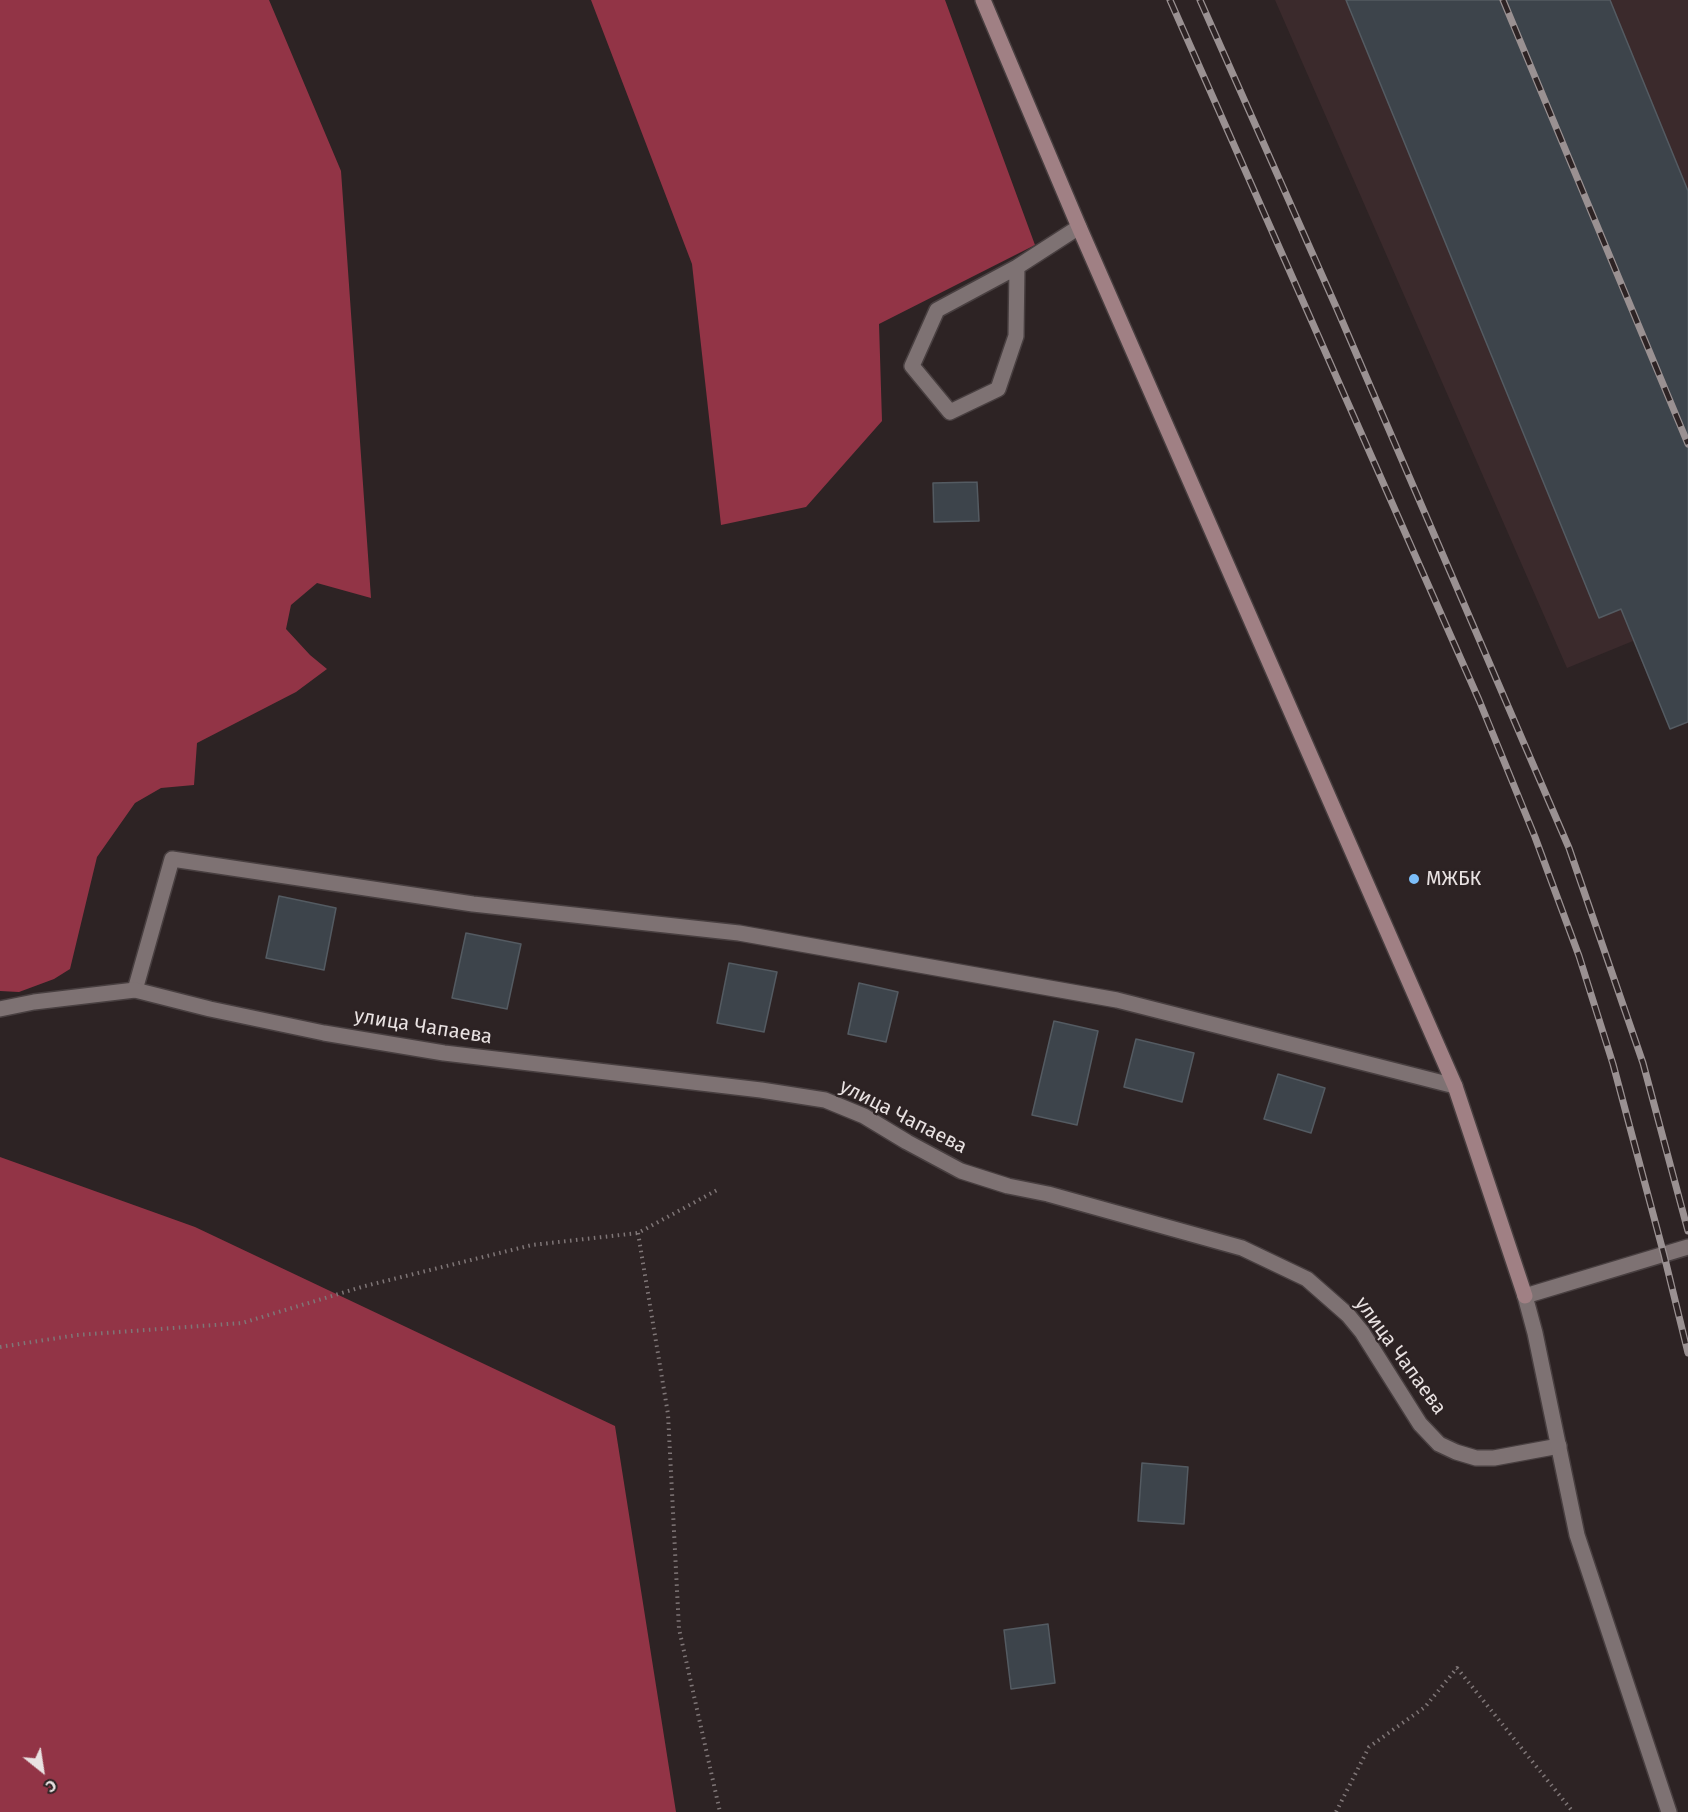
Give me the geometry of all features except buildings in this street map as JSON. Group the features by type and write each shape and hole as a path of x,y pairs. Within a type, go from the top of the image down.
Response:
{"main road":[{"path":"983,0 1079,227 1455,1086 1525,1296"}],"street":[{"path":"1017,267 1016,336 998,389 950,412 912,366 937,309 1017,267 1079,227"},
{"path":"0,1009 34,1002 135,990 172,859 473,903 739,933 1117,1000 1455,1086"},
{"name":"улица Чапаева","path":"135,990 210,1009 324,1033 444,1053 761,1090 825,1100 864,1116 962,1171 1242,1248 1307,1279 1348,1315 1362,1332 1420,1424 1447,1448 1476,1458 1494,1458 1559,1446"},
{"path":"1669,1812 1577,1535 1525,1296 1688,1247"}],"path":[{"path":"0,1347 76,1335 242,1323 365,1286 532,1245 638,1233 719,1189"},
{"path":"638,1233 668,1414 679,1629 720,1812"},
{"path":"1336,1812 1369,1747 1425,1707 1456,1668 1573,1812"}],"shaded area":[{"path":"0,0 269,0 341,171 371,598 317,583 291,605 286,629 310,655 327,669 296,692 197,743 194,785 161,788 135,803 97,857 70,969 54,979 19,992 0,991"},
{"path":"591,0 945,0 1035,245 879,324 882,421 806,507 721,525 692,264"},
{"path":"1275,0 1688,0 1688,722 1670,729 1633,641 1567,668"},
{"path":"0,1157 195,1227 615,1426 676,1812 0,1812"}],"railway":[{"path":"1170,0 1479,700 1535,837 1579,956 1613,1064 1688,1353"},
{"path":"1200,0 1337,309 1569,848 1643,1063 1688,1231"},
{"path":"1503,0 1688,444"}],"place":[{"name":"МЖБК","path":"1414,879"}]}
